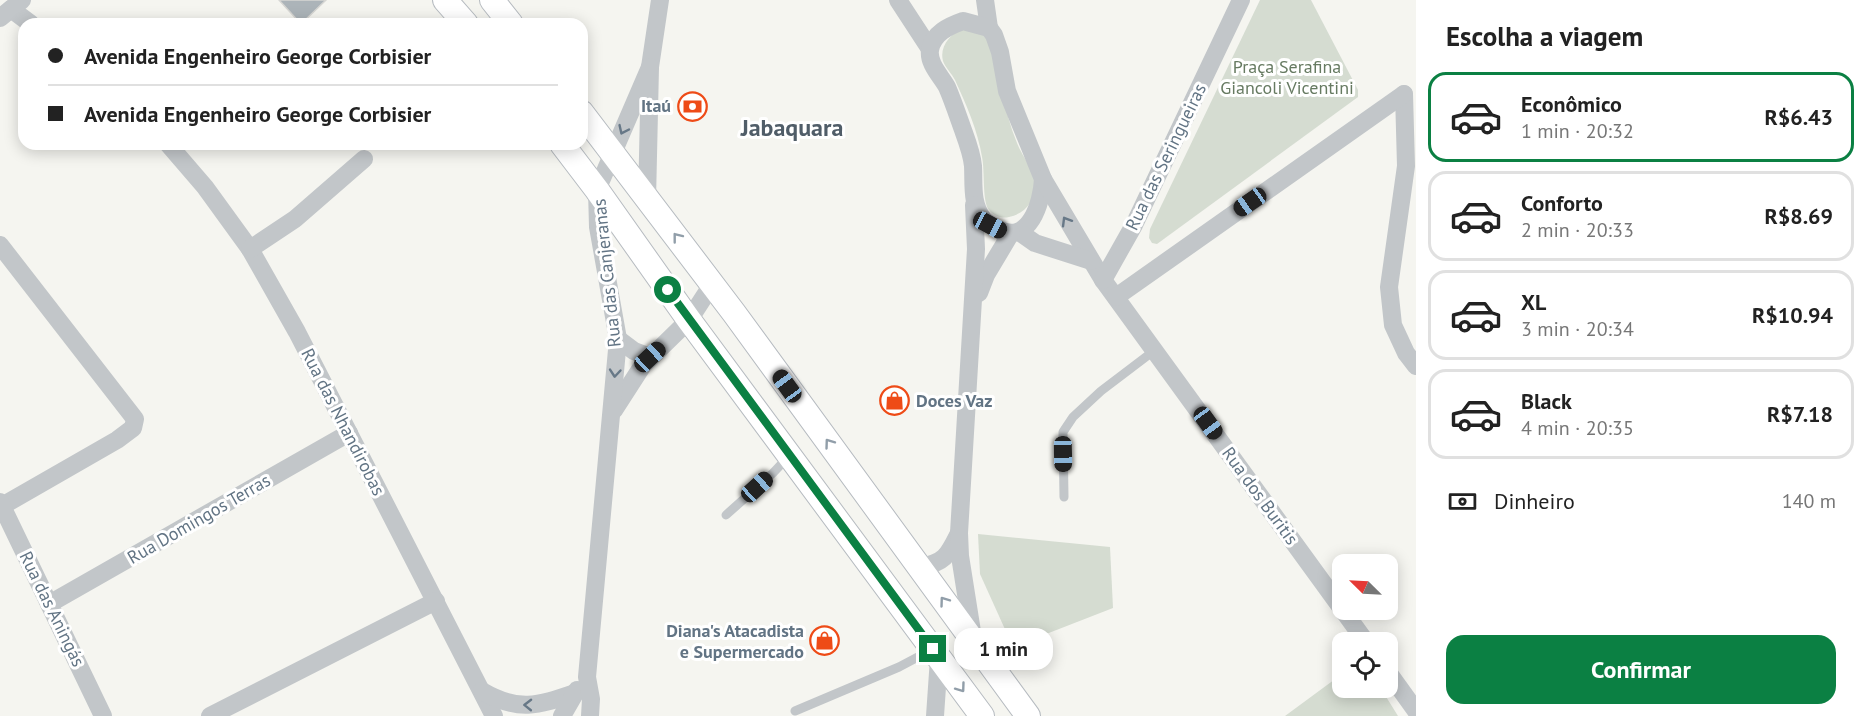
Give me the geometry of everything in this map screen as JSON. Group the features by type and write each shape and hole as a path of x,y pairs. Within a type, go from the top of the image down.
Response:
{"main road":[{"path":"445,0 461,18"},
{"path":"492,0 506,18"},
{"path":"588,121 712,284 1028,716"},
{"path":"567,150 689,320 982,716"}],"street":[{"name":"Rua das Canjeranas","path":"647,200 650,67 660,0"},
{"path":"898,0 930,49 936,70 945,84 964,133 972,163 976,249 959,533 960,556 973,640"},
{"path":"904,0 939,32"},
{"name":"Rua dos Buritis","path":"985,0 989,28 1000,52 1007,91 1019,124 1043,179 1091,261 1359,632"},
{"name":"Rua das Seringueiras","path":"1104,280 1139,214 1241,0"},
{"path":"930,49 939,32 948,26 963,21 989,28"},
{"name":"Rua das Canjeranas","path":"590,716 591,699 587,677 618,339 598,227 597,190 650,67"},
{"path":"1116,297 1404,94 1406,166 1389,287 1393,325 1406,353 1416,366"},
{"name":"Rua das Nhandirobas","path":"173,150 205,187 250,249 297,332 494,716"},
{"path":"250,249 295,219 364,159"},
{"path":"973,306 986,275 1015,233 1030,222 1039,205 1043,179"},
{"path":"974,203 983,219 1003,232 1015,233 1035,243 1091,261"},
{"path":"0,245 135,419 133,428 117,440 1,504"},
{"name":"Rua das Canjeranas","path":"611,417 635,375 650,357 689,320 712,284"},
{"path":"618,339 634,351 650,357"},
{"name":"Rua Domingos Terras","path":"49,604 348,433"},
{"name":"Rua das Aningás","path":"1,504 103,716"},
{"path":"920,567 935,565 943,559 959,533"},
{"path":"210,716 436,601"},
{"path":"935,716 936,653"},
{"path":"562,716 587,677"},
{"path":"1398,686 1416,711"},
{"path":"482,691 495,699 512,704 536,705 575,693"}],"lane":[{"path":"1064,498 1063,432 1073,417 1101,392 1155,350"},
{"path":"726,515 790,455"},
{"path":"795,711 936,653"}],"green space":[{"name":"Praça Serafina Giancoli Vicentini","path":"1260,0 1311,0 1358,90 1358,97 1157,244 1152,243 1149,238 1150,229"},
{"path":"962,28 979,30 988,38 1012,130 1035,180 1031,201 1021,213 1009,217 996,215 987,206 978,137 954,78 943,61 944,46"},
{"path":"978,534 1110,547 1113,608 1013,647 980,574"},
{"path":"1332,681 1332,698 1387,698 1398,716 1285,716"}],"building":[{"path":"279,0 326,0 307,18 296,18"}],"place":[{"name":"Itaú","path":"692,106"},
{"name":"Doces Vaz","path":"895,401"},
{"name":"Diana's Atacadista e Supermercado","path":"825,641"}],"district":[{"name":"Jabaquara","path":"792,128"}],"route":[{"path":"668,290 933,649"}]}
